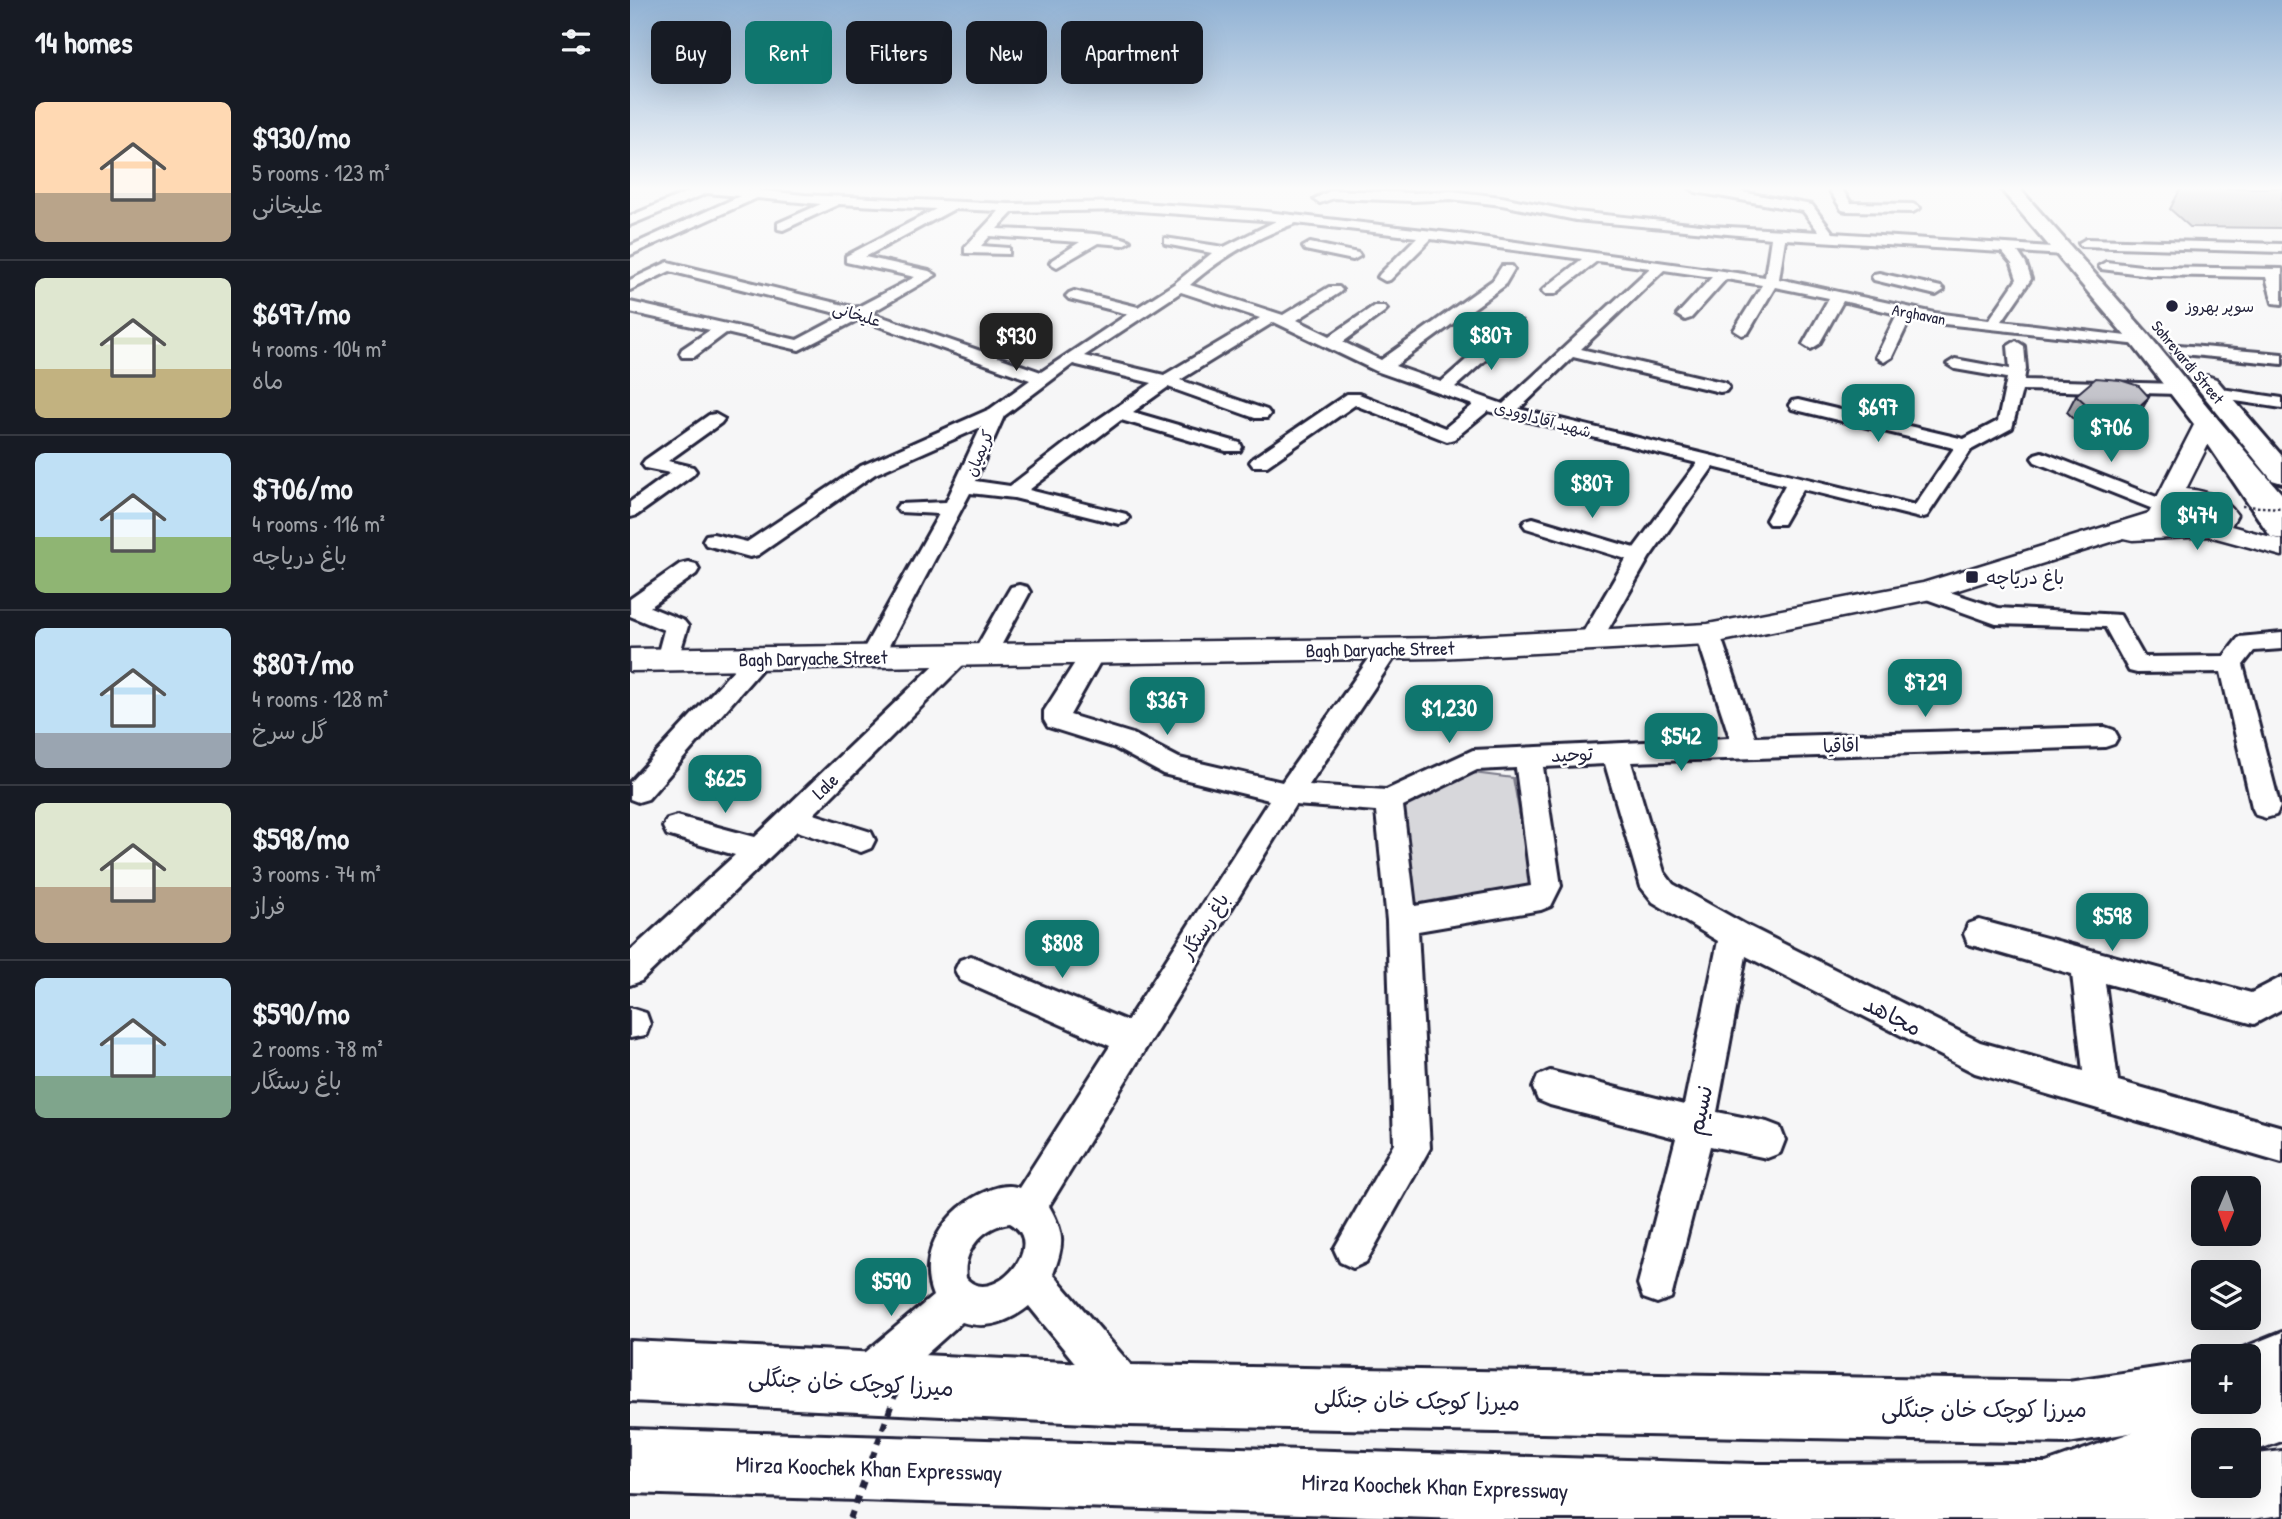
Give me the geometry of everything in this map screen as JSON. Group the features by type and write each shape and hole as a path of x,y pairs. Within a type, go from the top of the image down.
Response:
{"main road":[{"name":"Sohrevardi Street","path":"2083,259 2139,339 2207,423 2282,530"},
{"name":"Sohrevardi Street","path":"2094,259 2106,266 2282,474"},
{"path":"2207,423 2282,511"},
{"path":"2261,1370 2282,1362"},
{"name":"میرزا کوچک خان جنگلی","path":"630,1371 1129,1395 2068,1412 2191,1393"},
{"path":"2040,1495 2282,1410"},
{"name":"Mirza Koochek Khan Expressway","path":"630,1461 1754,1496 2194,1494 2282,1483"}],"street":[{"path":"630,307 799,345 929,275 851,259"},
{"path":"1057,263 1064,259"},
{"name":"کریمیان","path":"871,657 953,508 996,413 1070,358 1179,287 1214,259"},
{"path":"1385,277 1403,259"},
{"path":"1550,291 1590,259"},
{"name":"Arghavan","path":"1615,259 1722,275 1836,285 1904,307 1990,327 2139,339"},
{"name":"Arghavan","path":"1672,259 1772,278 1838,296 2139,339"},
{"path":"1742,330 1772,278 1775,259"},
{"path":"1996,319 2024,279 2015,259"},
{"path":"1506,411 1661,265"},
{"path":"630,286 668,266"},
{"name":"علیخانی","path":"668,266 860,314 1042,378"},
{"path":"2106,266 2150,271 2277,273 2278,300"},
{"path":"1685,315 1722,275"},
{"path":"1382,367 1503,276 1472,279"},
{"path":"1879,277 1937,290"},
{"path":"1884,357 1904,307 1908,284"},
{"name":"شهید آقاداوودی","path":"1179,287 1278,319 1382,367 1506,411 1920,512 1966,445"},
{"path":"1014,492 1166,381 1334,290"},
{"path":"1074,296 1140,312"},
{"path":"1811,344 1838,296"},
{"path":"1331,343 1379,309"},
{"path":"1442,390 1515,325"},
{"path":"688,352 723,328"},
{"path":"1798,405 1966,445 2006,424 2016,380 2016,346"},
{"path":"2179,350 2282,359"},
{"path":"1567,352 1720,387"},
{"path":"1070,358 1166,381 1261,414"},
{"path":"1955,364 2016,380 2179,389"},
{"path":"2214,393 2282,403"},
{"path":"1260,462 1353,398 1447,435 1486,404"},
{"path":"713,540 750,550 868,470 996,413"},
{"path":"1119,414 1233,447"},
{"path":"630,511 686,471 652,464 715,419"},
{"path":"2117,533 2159,518 2207,423"},
{"path":"2042,458 2167,502 2193,498 2216,506 2223,519 2210,528"},
{"path":"1590,641 1639,556 1709,461"},
{"path":"1776,520 1797,482"},
{"path":"964,486 1014,492 1119,518"},
{"path":"906,508 953,508"},
{"path":"1533,524 1639,556"},
{"path":"2117,533 2210,528 2282,548"},
{"name":"Bagh Daryache Street","path":"630,661 1388,649 1708,634 1926,591 2117,533"},
{"path":"631,609 688,569"},
{"path":"1926,591 1996,616 2112,620 2137,665 2231,664"},
{"name":"Lale","path":"630,971 792,818 971,656 1019,592"},
{"path":"631,609 676,626 668,660"},
{"path":"1708,634 1746,747"},
{"path":"2266,807 2240,711 2231,664 2247,643 2282,641"},
{"name":"باغ رستگار","path":"1027,1208 1288,794 1388,649"},
{"path":"1093,653 1057,711 1057,720 1124,741 1172,767 1288,794"},
{"path":"638,791 757,659"},
{"name":"اقاقیا","path":"1746,747 2105,737"},
{"name":"توحید","path":"1288,794 1389,801 1473,760 1746,747"},
{"name":"مجاهد","path":"1615,752 1651,878 1663,893 1735,935 1976,1057 2282,1144"},
{"path":"1402,921 1541,897 1546,886 1528,757"},
{"path":"1353,1248 1412,1148 1402,921 1389,801"},
{"path":"792,818 861,840"},
{"path":"677,827 760,850"},
{"path":"1979,934 2254,1009 2282,992"},
{"name":"نسیم","path":"1657,1284 1696,1126 1735,935"},
{"path":"2087,964 2102,1091"},
{"path":"971,970 1132,1039"},
{"path":"1550,1088 1696,1126 1766,1140"},
{"path":"1013,1204 1027,1208 1037,1217 1043,1229 1044,1245 1040,1262 1031,1278 1002,1303 970,1307 958,1300 948,1289 948,1256 955,1239 967,1224 982,1212 998,1205 1013,1204"},
{"path":"1031,1278 1129,1395"},
{"path":"881,1383 958,1300"}],"path":[{"path":"2242,506 2282,511"},
{"path":"850,1519 881,1383"}],"shaded area":[{"path":"2189,502 2210,511 2212,520 2167,525 2177,504"},
{"path":"1465,772 1513,778 1532,884 1409,910 1404,808"}],"building":[{"path":"2096,378 2120,380 2139,386 2149,397 2131,414 2104,412 2088,406 2076,395"}],"place":[{"name":"سوپر بهروز","path":"2172,306"},
{"name":"باغ دریاچه","path":"1972,577"}]}
